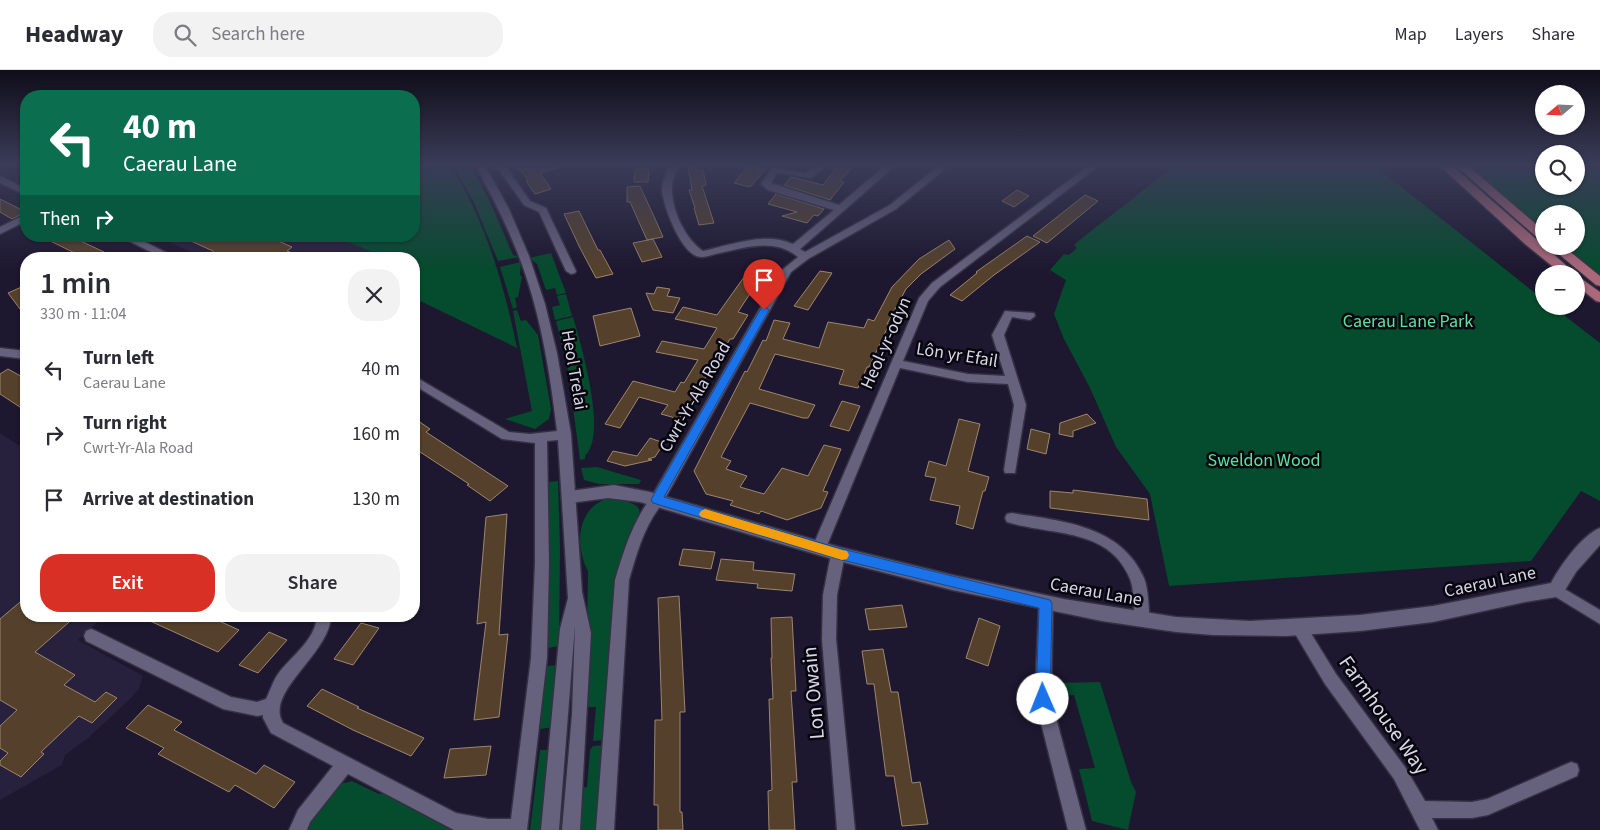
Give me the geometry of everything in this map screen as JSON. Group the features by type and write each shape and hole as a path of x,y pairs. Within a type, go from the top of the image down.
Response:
{"main road":[{"path":"1482,199 1528,241 1559,265"},
{"path":"1500,199 1535,229"},
{"path":"1566,255 1600,282"},
{"path":"1585,286 1600,298"}],"street":[{"name":"Heol Trelai","path":"498,199 515,231 536,292 556,374 565,434 575,597 582,627 581,708 571,830"},
{"path":"524,199 527,203 543,210 571,271"},
{"path":"669,199 687,242 693,250 701,254 781,243 794,249 804,257"},
{"path":"809,199 841,209"},
{"path":"794,249 852,199"},
{"name":"Cwrt-Yr-Ala Road","path":"657,500 787,270 804,257 901,199"},
{"name":"Heol-yr-odyn","path":"819,548 923,300 936,285 1050,199"},
{"path":"0,231 20,220"},
{"path":"137,242 158,252"},
{"path":"143,245 147,242"},
{"name":"Lôn yr Efail","path":"1010,470 1020,405 998,335 1009,313 1030,316"},
{"path":"0,352 20,354"},
{"name":"Lôn yr Efail","path":"896,363 968,378 1013,380"},
{"path":"420,384 506,436 518,439 565,434"},
{"path":"325,622 317,639 283,681 272,705 271,718 276,728 454,821 488,828 518,828 539,658 542,563 541,438"},
{"name":"Caerau Lane","path":"570,497 619,492 657,500 838,554 980,590 1046,604 1143,620 1186,626 1242,629 1347,624 1433,614 1488,604 1530,592 1556,590 1565,573 1584,550 1600,535"},
{"path":"605,830 622,580 633,546 650,507 657,500"},
{"path":"1012,518 1080,530 1102,538 1124,555 1137,580 1143,620"},
{"name":"Lon Owain","path":"838,554 830,595 829,639 846,830"},
{"path":"1556,590 1600,618"},
{"name":"Heol Trelai","path":"550,830 566,629 575,597"},
{"path":"1046,604 1043,699 1077,830"},
{"name":"Farmhouse Way","path":"1299,627 1334,683 1396,767 1421,809 1429,830"},
{"path":"91,636 229,704 258,709 272,705"},
{"path":"298,830 304,816 345,764"},
{"path":"1421,809 1472,810 1488,807 1571,770"}],"shaded area":[{"path":"169,242 348,242 372,252 191,252"},
{"path":"0,433 20,446 20,622 98,622 78,640 143,676 139,689 88,738 65,755 62,765 0,800"}],"green space":[{"path":"420,199 469,199 492,253 506,300 517,348 420,301 420,252 372,252 348,242 420,242"},
{"path":"489,199 513,255 519,257 498,261 473,200"},
{"name":"Sweldon Wood","path":"1131,199 1417,199 1535,293 1535,315 1564,315 1600,343 1600,501 1581,491 1531,561 1169,586 1150,494 1116,447 1054,314 1066,280 1050,270 1064,254 1069,255 1077,248 1074,245"},
{"path":"1506,199 1600,199 1600,276 1575,255 1585,255 1585,205 1535,205 1535,223"},
{"path":"551,253 566,293 557,295 555,288 546,290 537,264 529,258"},
{"path":"521,262 520,275 522,277 518,297 515,298 517,307 513,309 500,267"},
{"path":"566,294 572,316 555,320 552,307 560,305 557,296"},
{"path":"517,310 521,321 526,320 538,335 551,409 549,419 535,429 505,419 532,411 513,311"},
{"path":"573,317 591,389 594,429 591,445 585,459 580,460 568,370 556,321"},
{"path":"597,467 641,480 639,484 599,484 584,480 581,468"},
{"path":"558,481 560,548 559,646 548,648 549,482"},
{"path":"610,498 632,503 639,509 640,514 603,740 593,741 596,707 586,707 588,571 581,550 580,539 581,528 591,509 599,502"},
{"path":"559,665 554,727 540,729 546,666"},
{"path":"1100,682 1131,782 1136,792 1128,830 1092,821 1079,769 1095,768 1074,695 1058,696 1058,683"},
{"path":"603,745 596,830 577,830 581,788 587,787 590,750 593,746"},
{"path":"540,750 552,750 544,830 530,830"},
{"path":"352,781 379,794 382,793 451,830 304,830 340,784"}],"building":[{"path":"1,199 20,209 20,215 12,219 0,212"},
{"path":"627,199 646,199 663,237 647,240 630,202 627,202"},
{"path":"692,199 706,199 714,223 699,225"},
{"path":"772,199 793,199 824,209 818,216 814,215 807,223 782,216 797,212 768,204"},
{"path":"1004,199 1024,199 1014,207 1002,201"},
{"path":"1079,199 1098,201 1047,243 1033,236"},
{"path":"579,211 598,250 600,250 613,274 596,278 564,214"},
{"path":"1027,236 1040,242 962,301 950,295 976,272"},
{"path":"653,239 662,257 642,262 633,243"},
{"path":"949,240 955,249 921,274 906,289 887,324 889,324 858,388 839,384 844,370 775,354 759,389 815,405 808,418 803,418 750,403 721,457 731,461 726,469 747,476 740,487 764,494 782,468 808,476 824,445 841,449 823,491 828,492 821,508 787,520 761,511 759,514 730,505 733,501 706,494 694,471 745,371 747,372 763,340 766,341 774,320 790,323 783,339 819,348 828,322 864,328 868,319 874,321 892,287 919,259"},
{"path":"52,242 83,242 104,252 73,252"},
{"path":"193,242 281,242 292,247 287,251 290,252 213,251"},
{"path":"754,263 768,266 738,312 748,315 733,339 730,339 679,419 661,414 668,405 639,397 620,428 605,424 633,381 675,392 681,382 684,383 698,360 656,352 662,341 704,349 717,328 675,319 683,307 717,315"},
{"path":"820,271 832,273 808,310 794,306"},
{"path":"657,287 670,289 667,296 680,298 673,313 653,310 646,293 654,294"},
{"path":"20,288 20,309 8,293"},
{"path":"631,308 640,336 600,346 593,316"},
{"path":"8,369 20,376 20,407 0,394 0,374"},
{"path":"842,401 860,406 849,431 830,426"},
{"path":"1087,414 1096,423 1073,431 1073,437 1059,434 1060,423"},
{"path":"959,419 980,424 968,471 989,477 985,491 983,491 973,529 956,524 960,506 930,500 936,478 925,476 929,461 946,466"},
{"path":"420,422 430,429 426,432 508,486 490,501 467,485 469,484 420,452"},
{"path":"1031,429 1050,434 1046,454 1027,449"},
{"path":"650,438 664,443 655,457 648,459 652,460 625,466 607,461 613,451 637,456"},
{"path":"1073,490 1147,499 1149,520 1050,508 1050,491 1073,493"},
{"path":"507,514 499,635 508,634 499,717 474,720 486,622 477,624 486,517"},
{"path":"683,549 715,552 711,569 679,565"},
{"path":"721,559 754,562 753,570 795,574 792,591 757,588 758,584 716,580"},
{"path":"679,596 685,712 680,712 680,812 682,812 683,830 658,830 658,805 654,805 655,720 662,720 658,598"},
{"path":"20,602 20,622 69,622 35,652 75,675 64,685 95,702 106,692 117,698 92,723 79,716 41,752 44,754 21,777 0,765 0,761 8,753 0,748 0,726 17,710 0,700 0,619"},
{"path":"902,605 907,627 869,630 865,609"},
{"path":"792,617 796,691 791,691 797,782 792,782 795,830 769,830 768,791 772,790 769,699 773,699 771,618"},
{"path":"979,618 1000,626 988,666 966,658"},
{"path":"152,622 221,622 239,630 218,652"},
{"path":"361,623 379,628 353,665 334,659"},
{"path":"269,632 287,640 258,673 239,665"},
{"path":"883,649 891,692 898,692 912,783 920,782 928,824 902,826 894,776 886,776 874,684 867,684 862,651"},
{"path":"322,689 359,707 357,708 424,738 411,756 353,730 307,706"},
{"path":"148,705 182,722 174,730 256,774 264,765 295,782 274,808 235,785 229,792 158,754 164,748 126,728"},
{"path":"491,746 486,775 444,778 450,749"}],"slow traffic":[{"path":"705,514 842,555"}],"route":[{"path":"764,310 657,500 838,554 980,590 1046,604 1043,699"}],"park label":[{"name":"Caerau Lane Park","path":"1408,321"}]}
